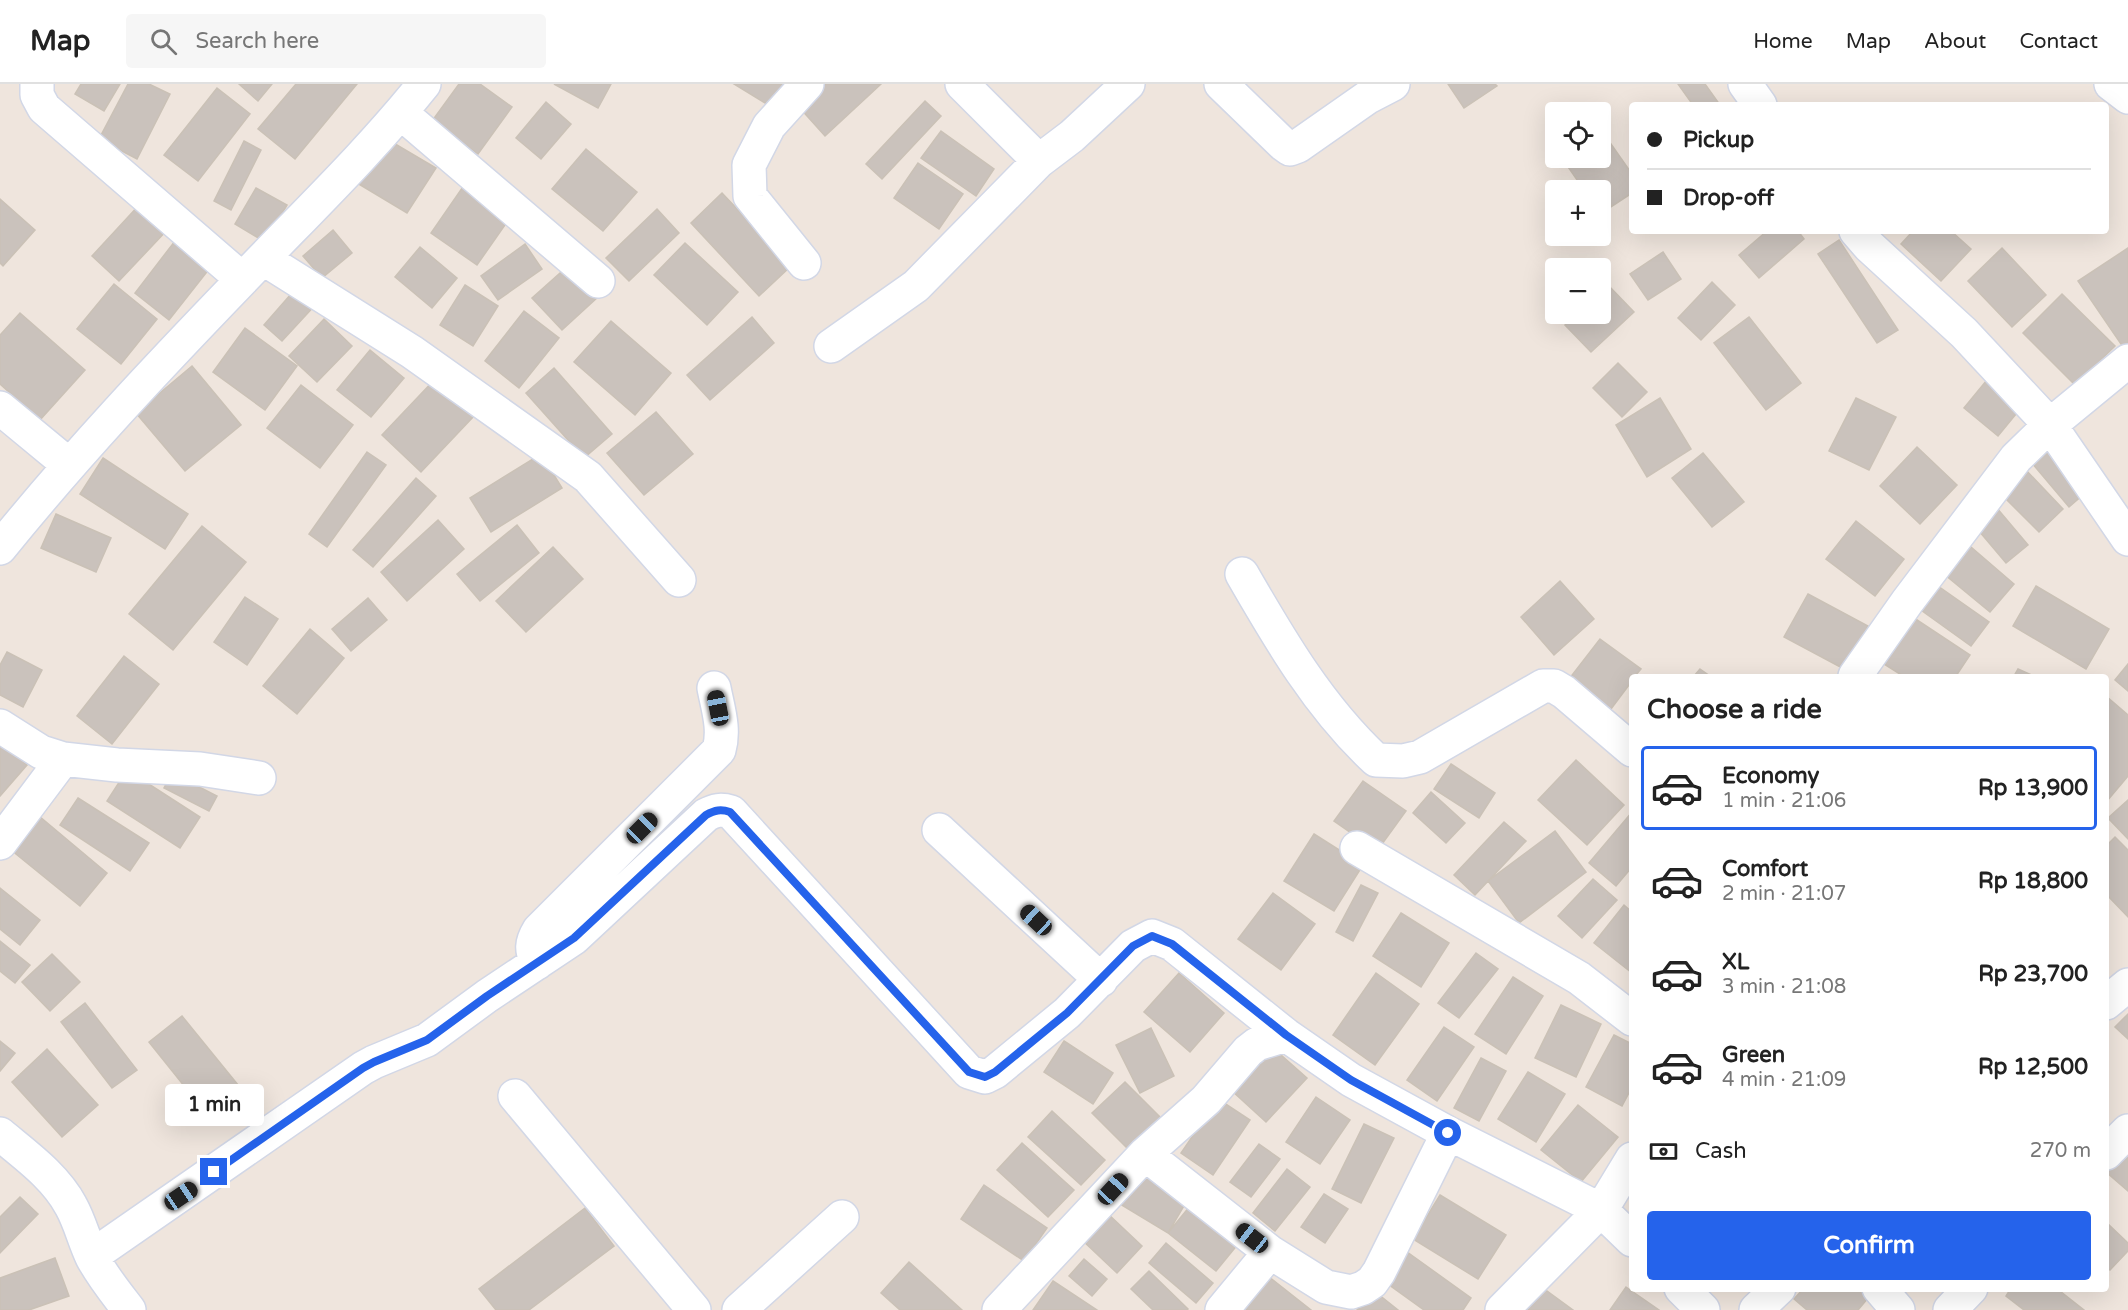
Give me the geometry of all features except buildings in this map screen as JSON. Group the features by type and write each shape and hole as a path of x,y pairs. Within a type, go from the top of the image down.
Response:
{"street":[{"path":"37,84 37,95 44,108 253,269 412,352 588,477 679,580"},
{"path":"0,548 69,465 400,113 424,84"},
{"path":"804,263 750,196 749,165 769,126 807,84"},
{"path":"962,84 1039,161"},
{"path":"831,346 916,286 1039,161 1072,136 1128,84"},
{"path":"1221,84 1290,149 1393,84"},
{"path":"1745,84 1758,102"},
{"path":"2111,84 2128,97"},
{"path":"400,113 598,281"},
{"path":"1859,234 1964,333 2050,425 2128,539"},
{"path":"1856,674 1907,602 2016,458 2050,425 2128,361"},
{"path":"0,408 69,465"},
{"path":"1242,574 1301,672 1356,741 1376,760 1402,761 1420,757 1543,686 1554,686 1564,692 1629,747"},
{"path":"537,963 532,946 539,930 719,750 722,728 714,688"},
{"path":"0,726 41,752 63,759 117,765 200,769 259,778"},
{"path":"0,843 63,759"},
{"path":"92,1256 363,1068 427,1040 487,996 574,938 706,815 723,809 730,812 969,1072 985,1077 995,1072 1067,1013 1133,946 1152,936 1172,944 1286,1035 1351,1080 1448,1133 1601,1210 1629,1237"},
{"path":"939,830 1101,980"},
{"path":"1357,848 1579,978 1629,1017"},
{"path":"2109,1001 2128,985"},
{"path":"999,1310 1145,1154 1206,1100 1248,1051 1257,1044 1286,1035"},
{"path":"515,1096 694,1310"},
{"path":"2109,1150 2128,1131"},
{"path":"1145,1154 1270,1252 1326,1287 1351,1292 1372,1282 1379,1272 1448,1133"},
{"path":"0,1134 57,1186 70,1204 92,1256 108,1283 129,1310"},
{"path":"1502,1310 1601,1210 1629,1164"},
{"path":"739,1310 842,1217"},
{"path":"1222,1310 1270,1252"},
{"path":"1685,1292 1703,1310"},
{"path":"1756,1310 1775,1292"},
{"path":"1882,1292 1898,1310"},
{"path":"1950,1310 1967,1292"}],"route":[{"path":"214,1172 325,1097 363,1068 427,1040 487,996 574,938 706,815 723,809 730,812 969,1072 985,1077 995,1072 1067,1013 1133,946 1152,936 1172,944 1286,1035 1351,1080 1448,1133"}]}
